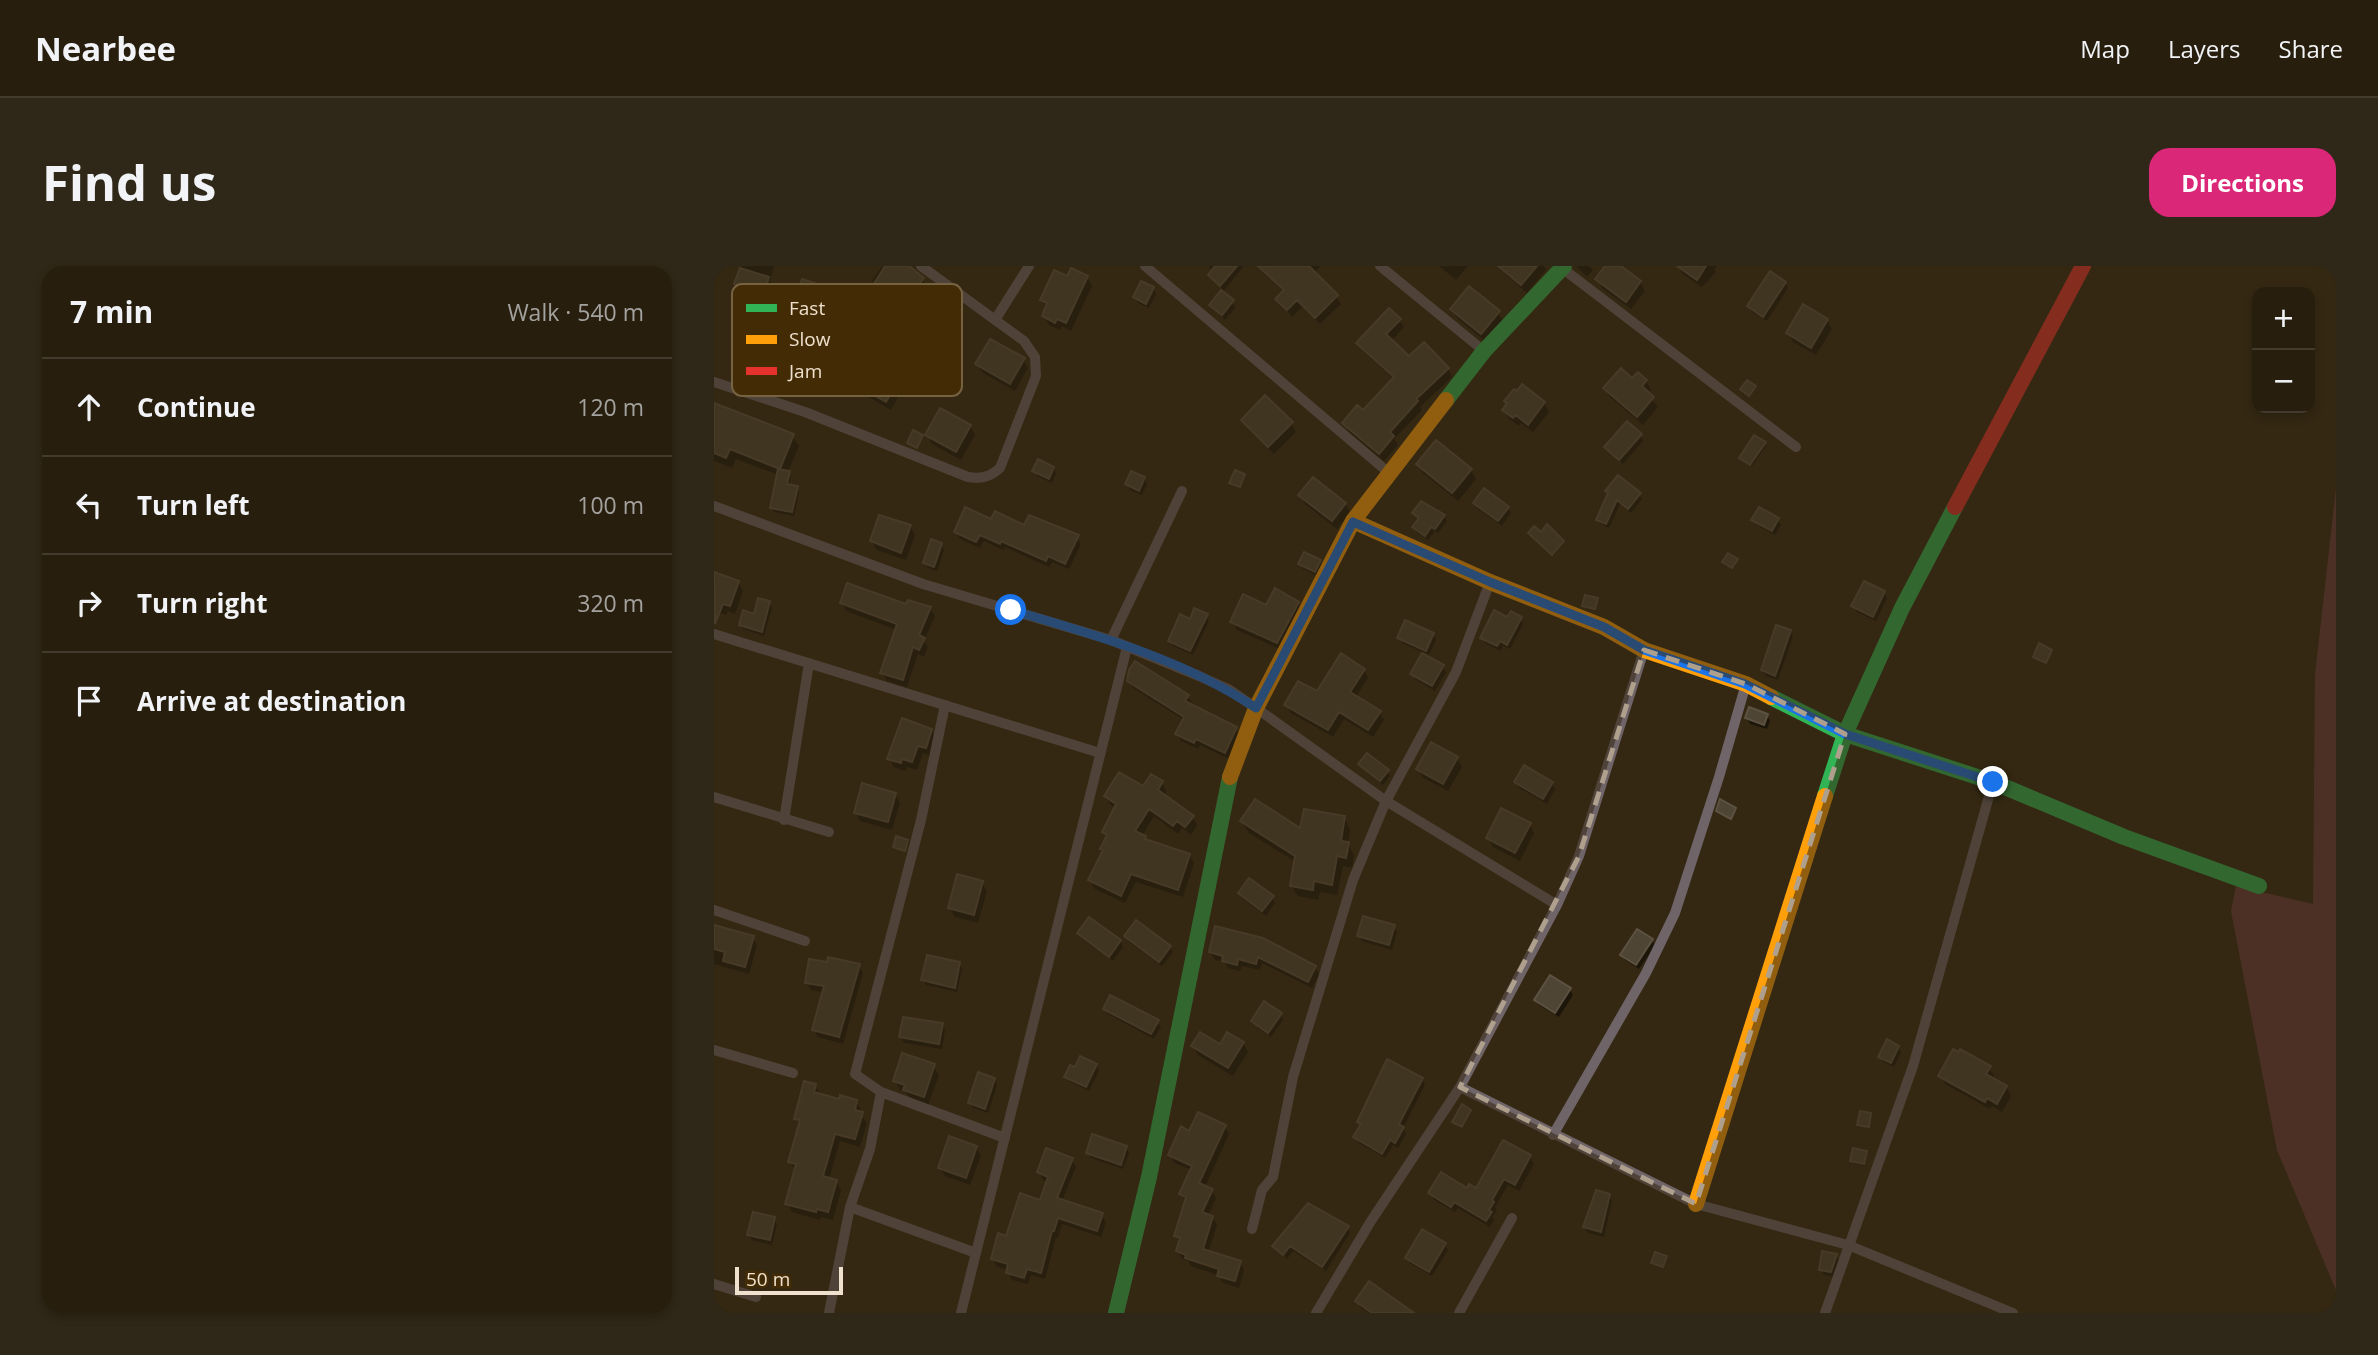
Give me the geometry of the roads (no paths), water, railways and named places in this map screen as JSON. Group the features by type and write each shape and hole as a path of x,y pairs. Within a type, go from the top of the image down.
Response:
{"street":[{"path":"921,266 946,284"},
{"path":"995,320 1029,266"},
{"path":"1145,266 1389,473"},
{"path":"1380,266 1484,351"},
{"path":"1696,1204 1845,734 1902,608 2082,266"},
{"path":"1116,1313 1149,1177 1229,780 1256,708 1353,522 1484,351 1563,267 1796,447"},
{"path":"756,396 805,412 968,477 979,479 993,475 1000,468 1036,376 1035,357 1024,341 962,296"},
{"path":"714,382 732,388"},
{"path":"1111,640 1182,491"},
{"path":"714,506 923,584 1111,640 1228,689 1387,801 1557,905"},
{"path":"1353,522 1490,582 1604,627 1644,650 1745,684 1845,734 1993,782 2124,837 2259,886"},
{"path":"1252,1229 1262,1190 1273,1177 1293,1077 1324,968 1353,880 1387,801 1456,672 1490,582"},
{"path":"714,634 1100,753"},
{"path":"961,1313 1127,647"},
{"path":"1316,1313 1371,1221 1460,1087 1557,905 1580,856 1644,650"},
{"path":"784,820 809,663"},
{"path":"1553,1135 1646,973 1675,913 1719,777 1745,684"},
{"path":"945,705 921,820 855,1074 881,1092 1004,1138"},
{"path":"1825,1313 1913,1066 1993,782"},
{"path":"714,797 828,832"},
{"path":"714,910 805,942"},
{"path":"714,1050 793,1073"},
{"path":"1460,1087 1696,1204 1848,1245 2013,1313"},
{"path":"829,1313 850,1207 870,1149 881,1092"},
{"path":"850,1207 976,1253"},
{"path":"1459,1313 1512,1218"},
{"path":"714,1284 756,1297"}]}
